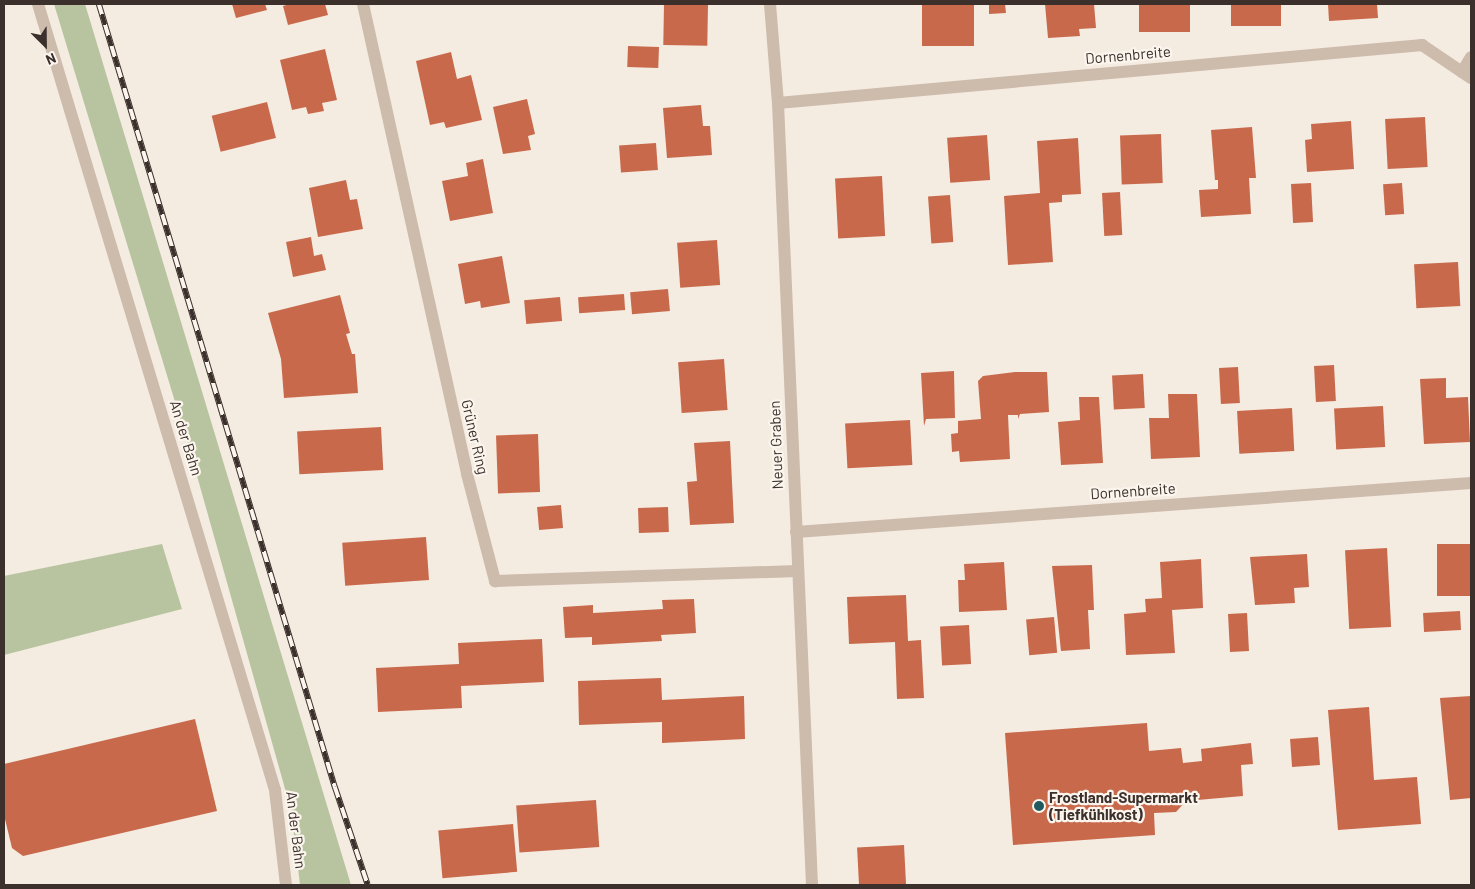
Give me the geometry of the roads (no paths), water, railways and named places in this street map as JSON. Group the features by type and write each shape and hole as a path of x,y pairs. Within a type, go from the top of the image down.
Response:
{"street":[{"name":"An der Bahn","path":"38,4 275,790 286,885"},
{"name":"Grüner Ring","path":"363,4 466,474 495,581 798,571"},
{"name":"Neuer Graben","path":"770,4 778,103 812,885"},
{"name":"Dornenbreite","path":"778,103 1422,45 1467,75"},
{"path":"1467,75 1471,57"},
{"name":"Dornenbreite","path":"796,532 1471,483"}],"railway":[{"path":"99,4 335,787 368,885"}],"place":[{"name":"Frostland-Supermarkt (Tiefkühlkost)","path":"1039,806"}]}
